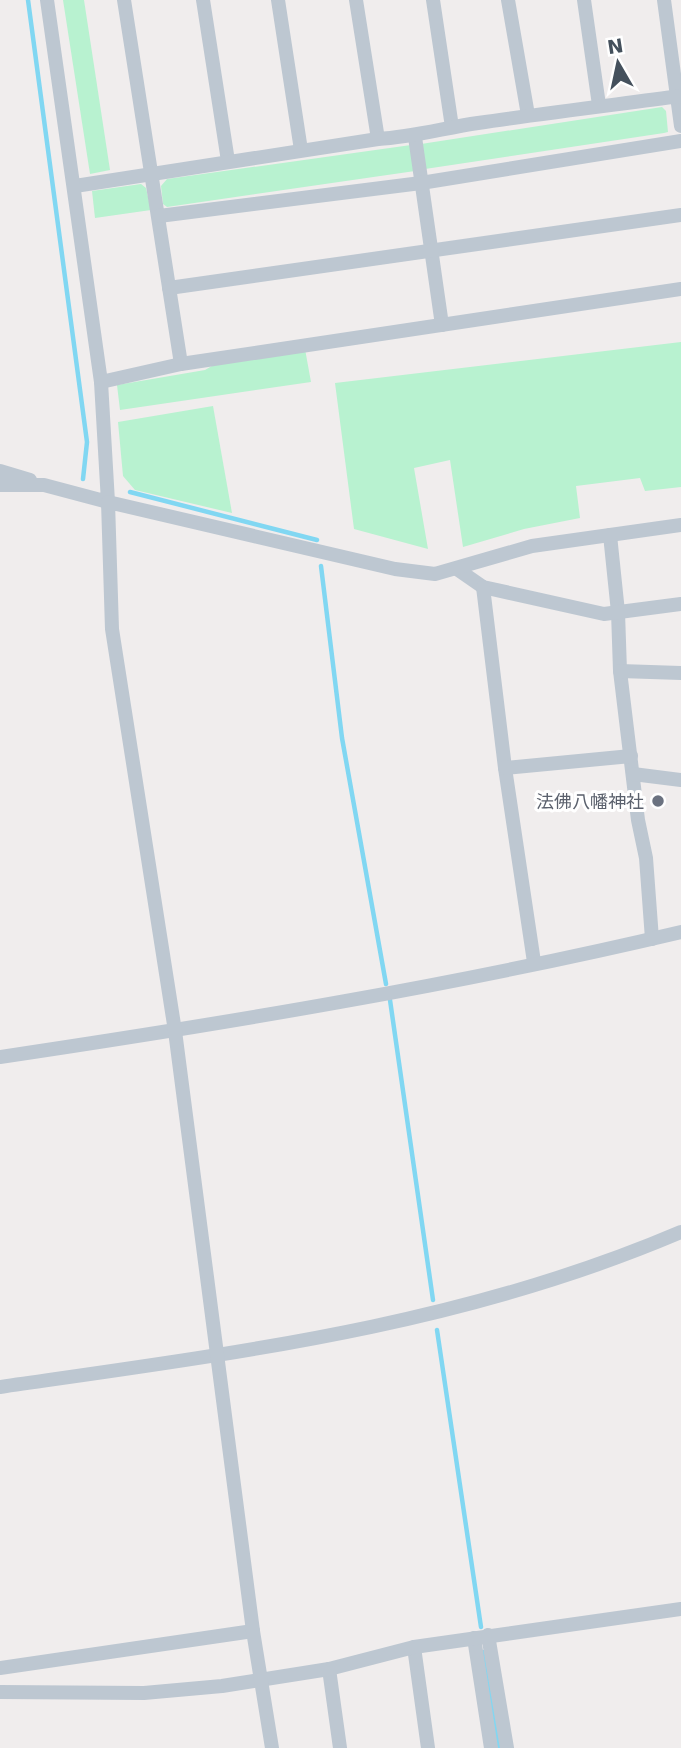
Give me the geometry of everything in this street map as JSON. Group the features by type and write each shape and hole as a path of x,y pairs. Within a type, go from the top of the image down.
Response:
{"street":[{"path":"47,0 101,382 112,629 175,1031 253,1631 272,1748"},
{"path":"124,0 153,171 181,365"},
{"path":"203,0 228,161"},
{"path":"278,0 301,150"},
{"path":"356,0 378,139"},
{"path":"433,0 452,127"},
{"path":"508,0 528,116"},
{"path":"584,0 600,105"},
{"path":"664,0 677,56 681,125"},
{"path":"75,186 153,171 378,139 415,137 452,127 600,105 679,97"},
{"path":"415,137 442,325"},
{"path":"159,216 421,183 681,141"},
{"path":"169,288 681,215"},
{"path":"101,382 181,365 681,289"},
{"path":"0,471 108,502 396,569 435,574 532,546 681,525"},
{"path":"0,485 44,485"},
{"path":"610,535 618,612 620,671 638,820 646,858 652,939"},
{"path":"457,569 484,587 604,614 681,604"},
{"path":"484,587 505,768 534,962"},
{"path":"620,671 681,673"},
{"path":"505,768 631,756"},
{"path":"633,774 681,780"},
{"path":"0,1057 175,1031 681,932"},
{"path":"0,1387 322,1339 476,1304 572,1273 681,1232"},
{"path":"0,1692 144,1693 261,1680 329,1669 414,1647 681,1609"},
{"path":"0,1668 253,1631"},
{"path":"481,1637 491,1748"},
{"path":"481,1637 507,1748"},
{"path":"414,1647 428,1748"},
{"path":"329,1669 340,1748"}],"green space":[{"path":"63,0 84,0 110,170 90,174"},
{"path":"662,107 666,111 668,132 425,169 421,144"},
{"path":"411,145 415,171 167,207 163,204 161,186 167,179"},
{"path":"141,184 146,188 151,210 95,218 92,191"},
{"path":"681,342 681,487 645,491 640,478 576,486 580,518 524,529 463,547 450,460 414,468 428,549 354,529 335,383"},
{"path":"305,349 311,382 120,410 117,385 205,370 217,363"},
{"path":"213,406 232,513 135,490 123,476 118,422"}],"waterway":[{"path":"28,0 87,442 83,479"},
{"path":"130,492 317,540"},
{"path":"321,566 342,738 386,984"},
{"path":"390,1000 433,1300"},
{"path":"437,1330 481,1627"},
{"path":"483,1652 499,1748"}],"place":[{"name":"法佛八幡神社","path":"658,801"}]}
